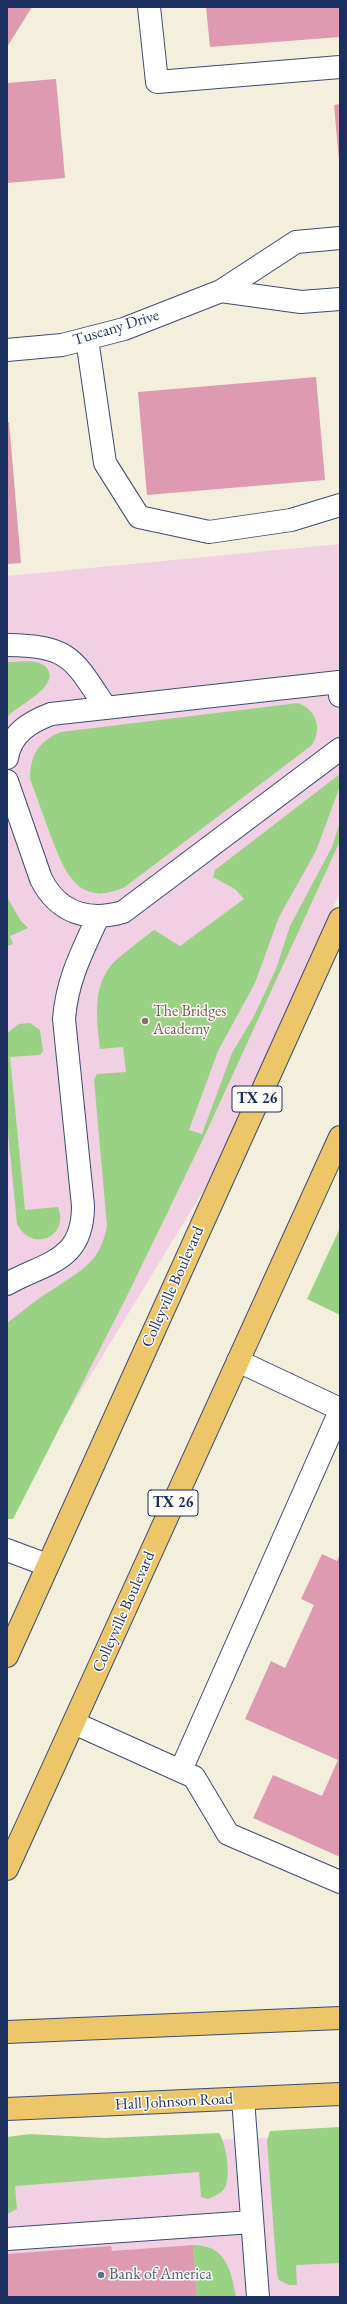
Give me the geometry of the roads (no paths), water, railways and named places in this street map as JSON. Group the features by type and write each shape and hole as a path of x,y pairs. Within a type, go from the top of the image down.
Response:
{"main road":[{"name":"Colleyville Boulevard","path":"7,1656 340,919"},
{"name":"Colleyville Boulevard","path":"7,1869 340,1137"},
{"path":"7,2032 340,2018"},
{"name":"Hall Johnson Road","path":"7,2108 340,2094"}],"street":[{"path":"148,7 157,82 340,67"},
{"name":"Tuscany Drive","path":"7,350 62,345 124,329 221,291 296,242 340,238"},
{"name":"Tuscany Drive","path":"221,291 302,302 340,299"},
{"path":"87,339 105,463 138,517 209,532 291,520 340,505"},
{"path":"7,645 35,645 58,651 72,661 84,674 106,708"},
{"path":"7,758 15,737 32,721 51,714 340,686"},
{"path":"7,781 41,879 48,893 64,907 98,917 123,912 340,749"},
{"path":"7,1284 55,1261 70,1250 83,1224 83,1206 64,1019 66,996 71,977 98,917"},
{"path":"181,1770 340,1410 238,1361"},
{"path":"7,1550 48,1565"},
{"path":"74,1723 194,1776 228,1834 340,1882"},
{"path":"243,2098 258,2297"},
{"path":"7,2239 252,2222"}],"place":[{"name":"The Bridges Academy","path":"145,1021"},
{"name":"Bank of America","path":"101,2275"}]}
